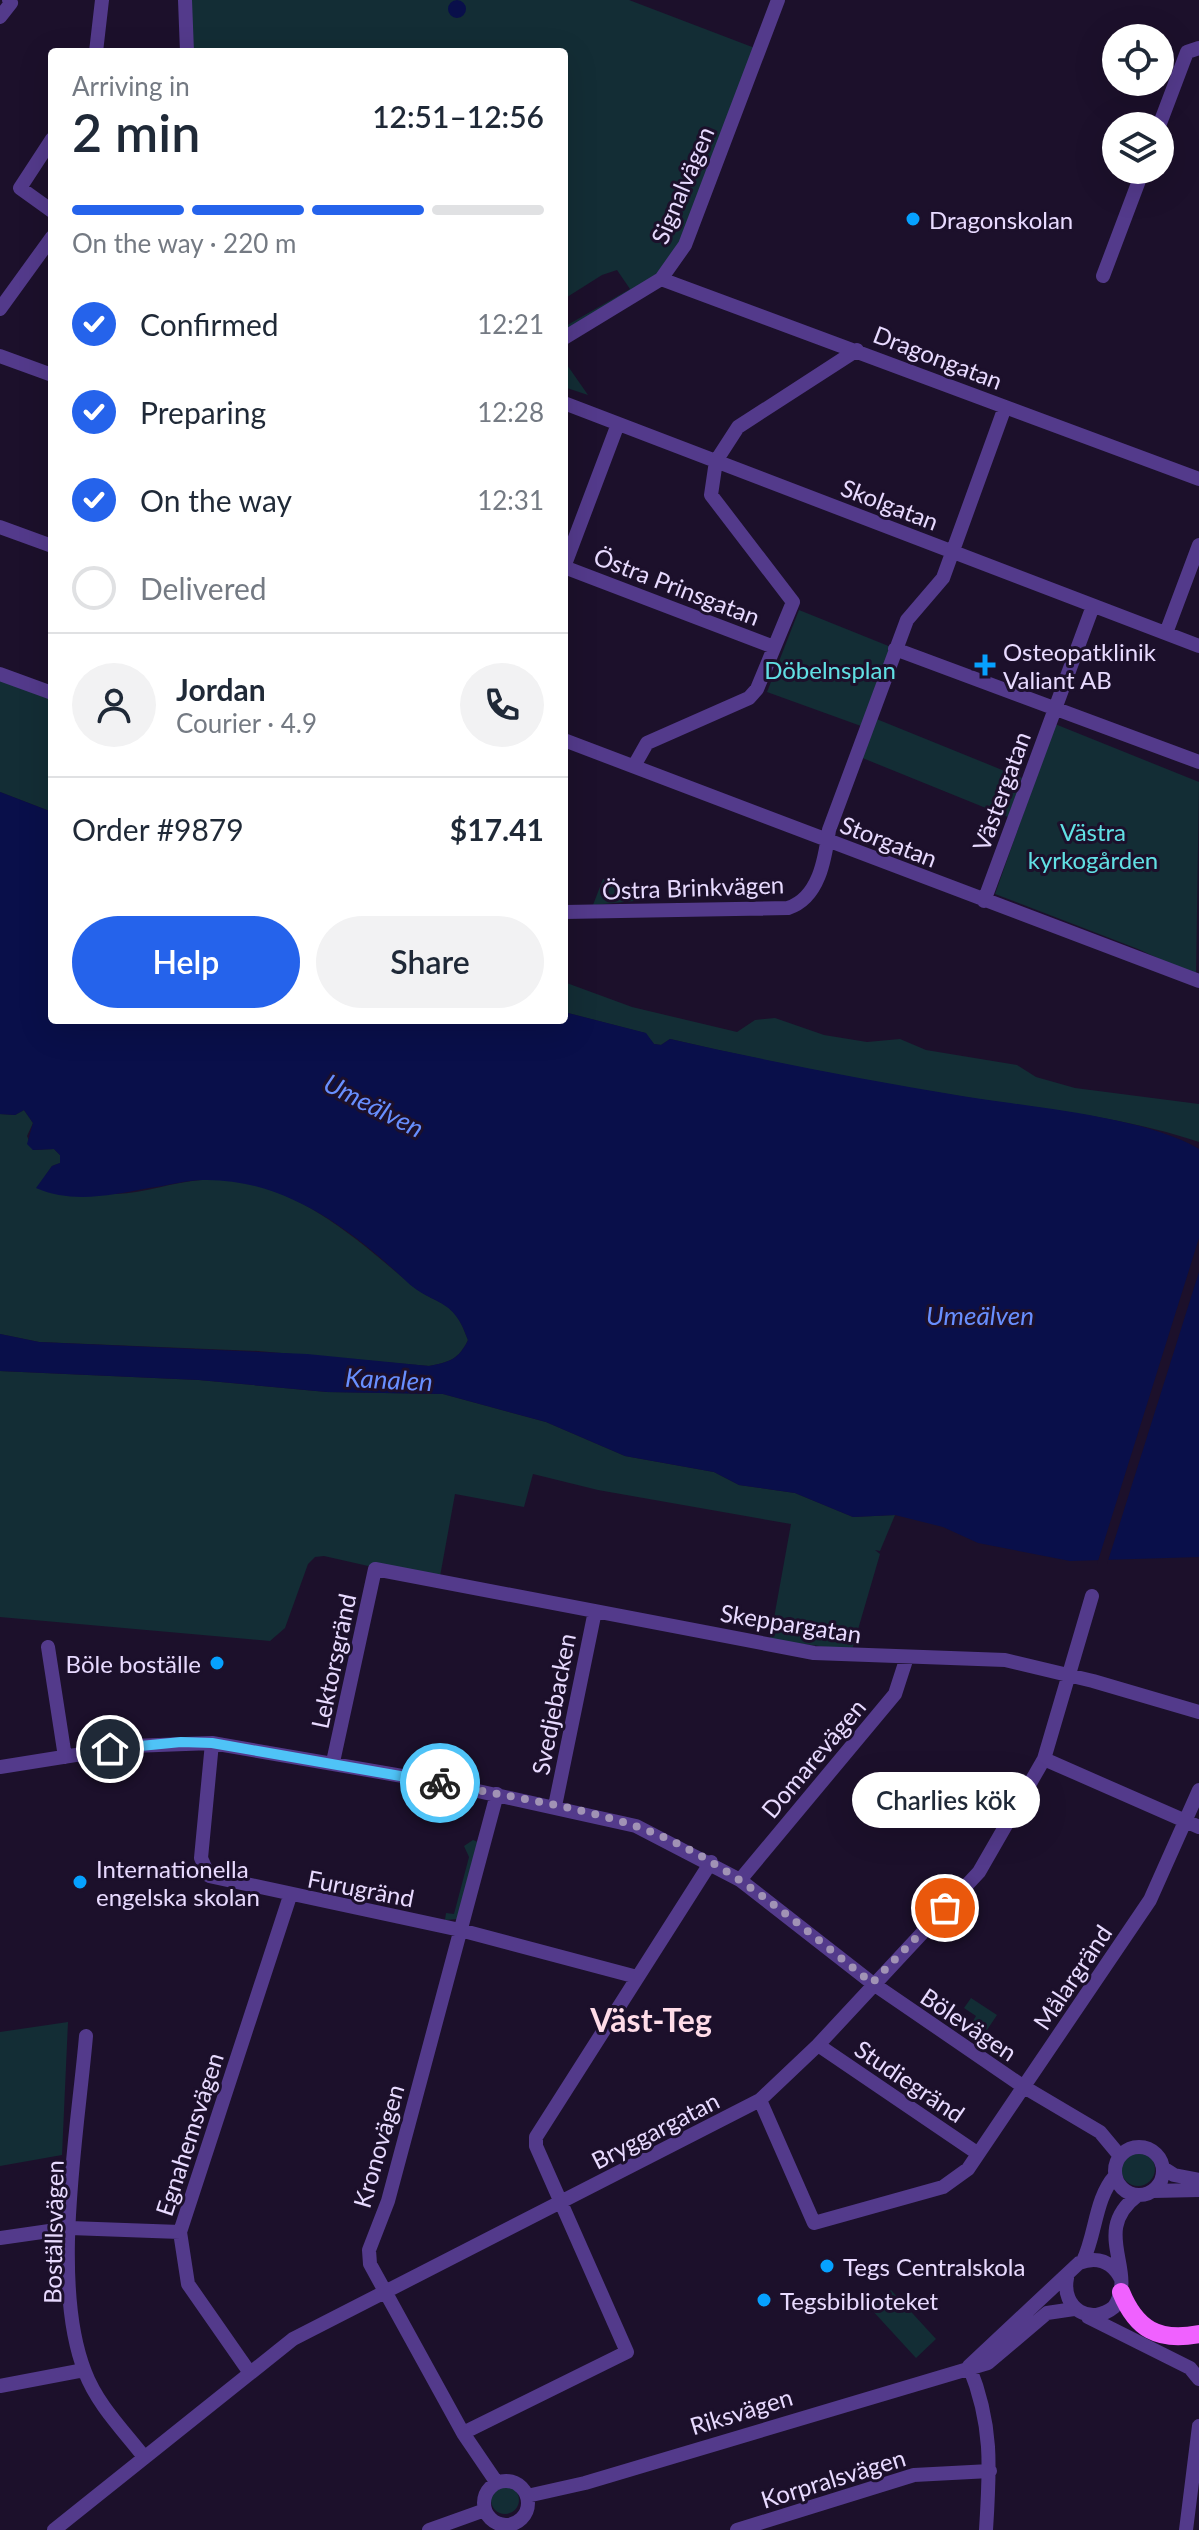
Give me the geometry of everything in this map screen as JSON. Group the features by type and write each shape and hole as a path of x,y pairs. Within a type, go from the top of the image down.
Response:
{"main road":[{"path":"1121,2286 1131,2316 1144,2328 1169,2336 1199,2334"}],"street":[{"path":"96,48 102,0"},
{"path":"185,0 187,48"},
{"name":"Signalvägen","path":"568,336 661,279 685,245 701,210 778,0"},
{"path":"0,17 10,1"},
{"path":"1164,112 1187,52 1199,48"},
{"path":"48,145 20,188 48,208"},
{"path":"1103,276 1138,184"},
{"path":"0,309 48,243"},
{"name":"Dragongatan","path":"661,279 678,288 857,350 1199,479"},
{"path":"634,766 647,743 754,694 793,602 711,495 716,461 738,427 857,350"},
{"path":"0,356 48,374"},
{"name":"Skolgatan","path":"568,405 1199,646"},
{"name":"Östra Brinkvägen","path":"568,912 788,908 811,893 895,649 911,612 943,578 1005,407"},
{"path":"568,556 618,424"},
{"path":"0,527 48,545"},
{"path":"1166,633 1199,545"},
{"name":"Östra Prinsgatan","path":"568,569 774,647"},
{"name":"Västergatan","path":"984,901 1093,606"},
{"path":"895,649 1199,762"},
{"path":"0,674 48,692"},
{"name":"Storgatan","path":"568,741 1199,981"},
{"name":"Skeppargatan","path":"375,1569 814,1653 1005,1660 1093,1681 1199,1712"},
{"name":"Lektorsgränd","path":"333,1762 375,1569"},
{"name":"Bryggargatan","path":"54,2530 304,2333 760,2100 818,2045 872,1983 979,1872 1044,1759 1092,1596"},
{"name":"Svedjebacken","path":"555,1806 595,1611"},
{"path":"48,1647 65,1757"},
{"name":"Domarevägen","path":"740,1880 895,1694 907,1657"},
{"name":"Bölevägen","path":"0,1767 144,1745 212,1743 333,1762 497,1794 636,1826 711,1862 740,1880 872,1983 1024,2087 1100,2132 1120,2156"},
{"name":"Furugränd","path":"212,1743 203,1868 209,1876 223,1882 460,1930 637,1977"},
{"path":"1044,1759 1192,1824"},
{"name":"Målargränd","path":"760,2100 814,2223 943,2187 968,2169 1150,1900 1192,1824 1199,1790"},
{"name":"Kronovägen","path":"497,1794 388,2201 369,2250 370,2264 385,2292 463,2433 497,2483"},
{"path":"463,2433 627,2352 536,2146 539,2128 711,1862"},
{"name":"Egnahemsvägen","path":"250,2373 188,2284 180,2232 290,1896"},
{"name":"Boställsvägen","path":"86,2036 70,2228 72,2308 84,2370 96,2395 144,2457"},
{"name":"Studiegränd","path":"818,2045 977,2153"},
{"path":"1121,2286 1115,2252 1117,2219 1127,2204 1146,2193 1162,2179 1163,2168 1157,2155 1145,2148 1131,2148 1120,2156 1115,2176 1126,2192 1146,2193 1199,2190"},
{"path":"1163,2168 1174,2175 1199,2180"},
{"name":"Riksvägen","path":"969,2366 1083,2261 1092,2243 1102,2197 1115,2176"},
{"path":"0,2238 70,2228 180,2232"},
{"path":"1083,2261 1106,2262 1121,2286"},
{"path":"1067,2278 1066,2295 1079,2312 1190,2368 1199,2379"},
{"name":"Riksvägen","path":"527,2496 585,2483 969,2366 988,2363 1047,2313 1108,2312 1121,2286"},
{"path":"969,2366 980,2395 989,2435 986,2530"},
{"path":"0,2386 84,2370"},
{"path":"1186,2530 1199,2426"},
{"name":"Korpralsvägen","path":"737,2530 914,2475 990,2471"},
{"path":"512,2482 527,2496 526,2511 516,2526 498,2523 485,2510 486,2495 497,2483 512,2482"},
{"path":"429,2530 485,2510"}],"green space":[{"path":"185,0 629,0 760,50 701,210 661,279 568,336 568,325 630,289 617,270 602,275 568,296 568,48 187,48"},
{"path":"568,366 588,395 568,388"},
{"name":"Döbelnsplan","path":"799,610 891,647 861,726 767,692"},
{"path":"0,677 48,695 48,810 0,792"},
{"path":"874,718 1022,778 1008,817 860,757"},
{"name":"Västra kyrkogården","path":"1055,724 1199,782 1196,976 1138,949 995,894"},
{"path":"603,879 641,893 645,900 593,905"},
{"path":"568,983 632,1007 737,1032 755,1020 775,1018 824,1035 867,1042 900,1039 926,1050 1017,1065 1036,1077 1075,1088 1199,1104 1199,1142 1113,1120 854,1078 670,1039 661,1045 654,1044 645,1033 568,1013"},
{"path":"24,1110 33,1123 27,1136 33,1150 54,1149 60,1155 60,1163 52,1166 37,1188 116,1194 201,1180 232,1181 261,1187 314,1210 419,1291 444,1304 457,1316 468,1340 453,1359 429,1366 258,1351 39,1342 0,1334 0,1114 15,1115"},
{"path":"0,1371 199,1380 327,1392 443,1394 546,1422 625,1456 714,1472 739,1485 795,1493 853,1517 895,1515 880,1551 875,1550 880,1554 852,1650 770,1640 791,1524 598,1490 533,1474 524,1507 455,1494 439,1582 324,1556 315,1557 308,1564 285,1628 270,1641 0,1617"},
{"path":"473,1840 478,1842 457,1919 445,1920 446,1913 454,1914 469,1857 464,1846"},
{"path":"971,1998 997,2015 987,2030 973,2021 976,2016 964,2008"},
{"path":"68,2022 62,2155 0,2166 0,2032"},
{"path":"1138,2152 1150,2157 1155,2169 1150,2181 1138,2186 1126,2181 1121,2169 1126,2157"},
{"path":"891,2290 936,2339 916,2358 871,2309"},
{"path":"505,2486 515,2490 519,2500 515,2510 505,2514 495,2510 491,2500 495,2490"}],"water":[{"path":"457,0 466,9 457,18 448,9"},
{"name":"Umeälven","path":"0,792 48,810 48,1024 568,1024 568,1013 646,1033 654,1044 661,1045 670,1039 889,1083 1084,1114 1148,1128 1199,1149 1199,1557 1070,1561 978,1543 943,1527 895,1515 853,1517 795,1493 739,1485 714,1472 625,1456 546,1422 443,1394 327,1392 199,1380 0,1371 0,1334 39,1342 307,1354 429,1366 453,1359 468,1340 456,1315 449,1308 415,1288 338,1225 287,1197 260,1187 197,1180 78,1197 36,1188 52,1166 60,1163 60,1155 54,1149 33,1150 27,1144 33,1123 24,1110 15,1115 0,1114"}],"pier":[{"path":"1199,1238 1199,1272 1107,1564 1097,1564"}],"way so far":[{"path":"440,1783 555,1806 636,1826 660,1836 711,1862 762,1895 872,1983 945,1908"}],"place":[{"name":"Dragonskolan","path":"913,219"},
{"name":"Osteopatklinik Valiant AB","path":"985,665"},
{"name":"Böle boställe","path":"217,1663"},
{"name":"Internationella engelska skolan","path":"80,1882"},
{"name":"Charlies kök","path":"945,1908"},
{"name":"Tegs Centralskola","path":"827,2266"},
{"name":"Tegsbiblioteket","path":"764,2300"}],"district":[{"name":"Väst-Teg","path":"651,2019"}],"route":[{"path":"110,1749 181,1742 212,1743 269,1750 440,1783"}],"water label":[{"name":"Kanalen","path":"389,1379"}]}
